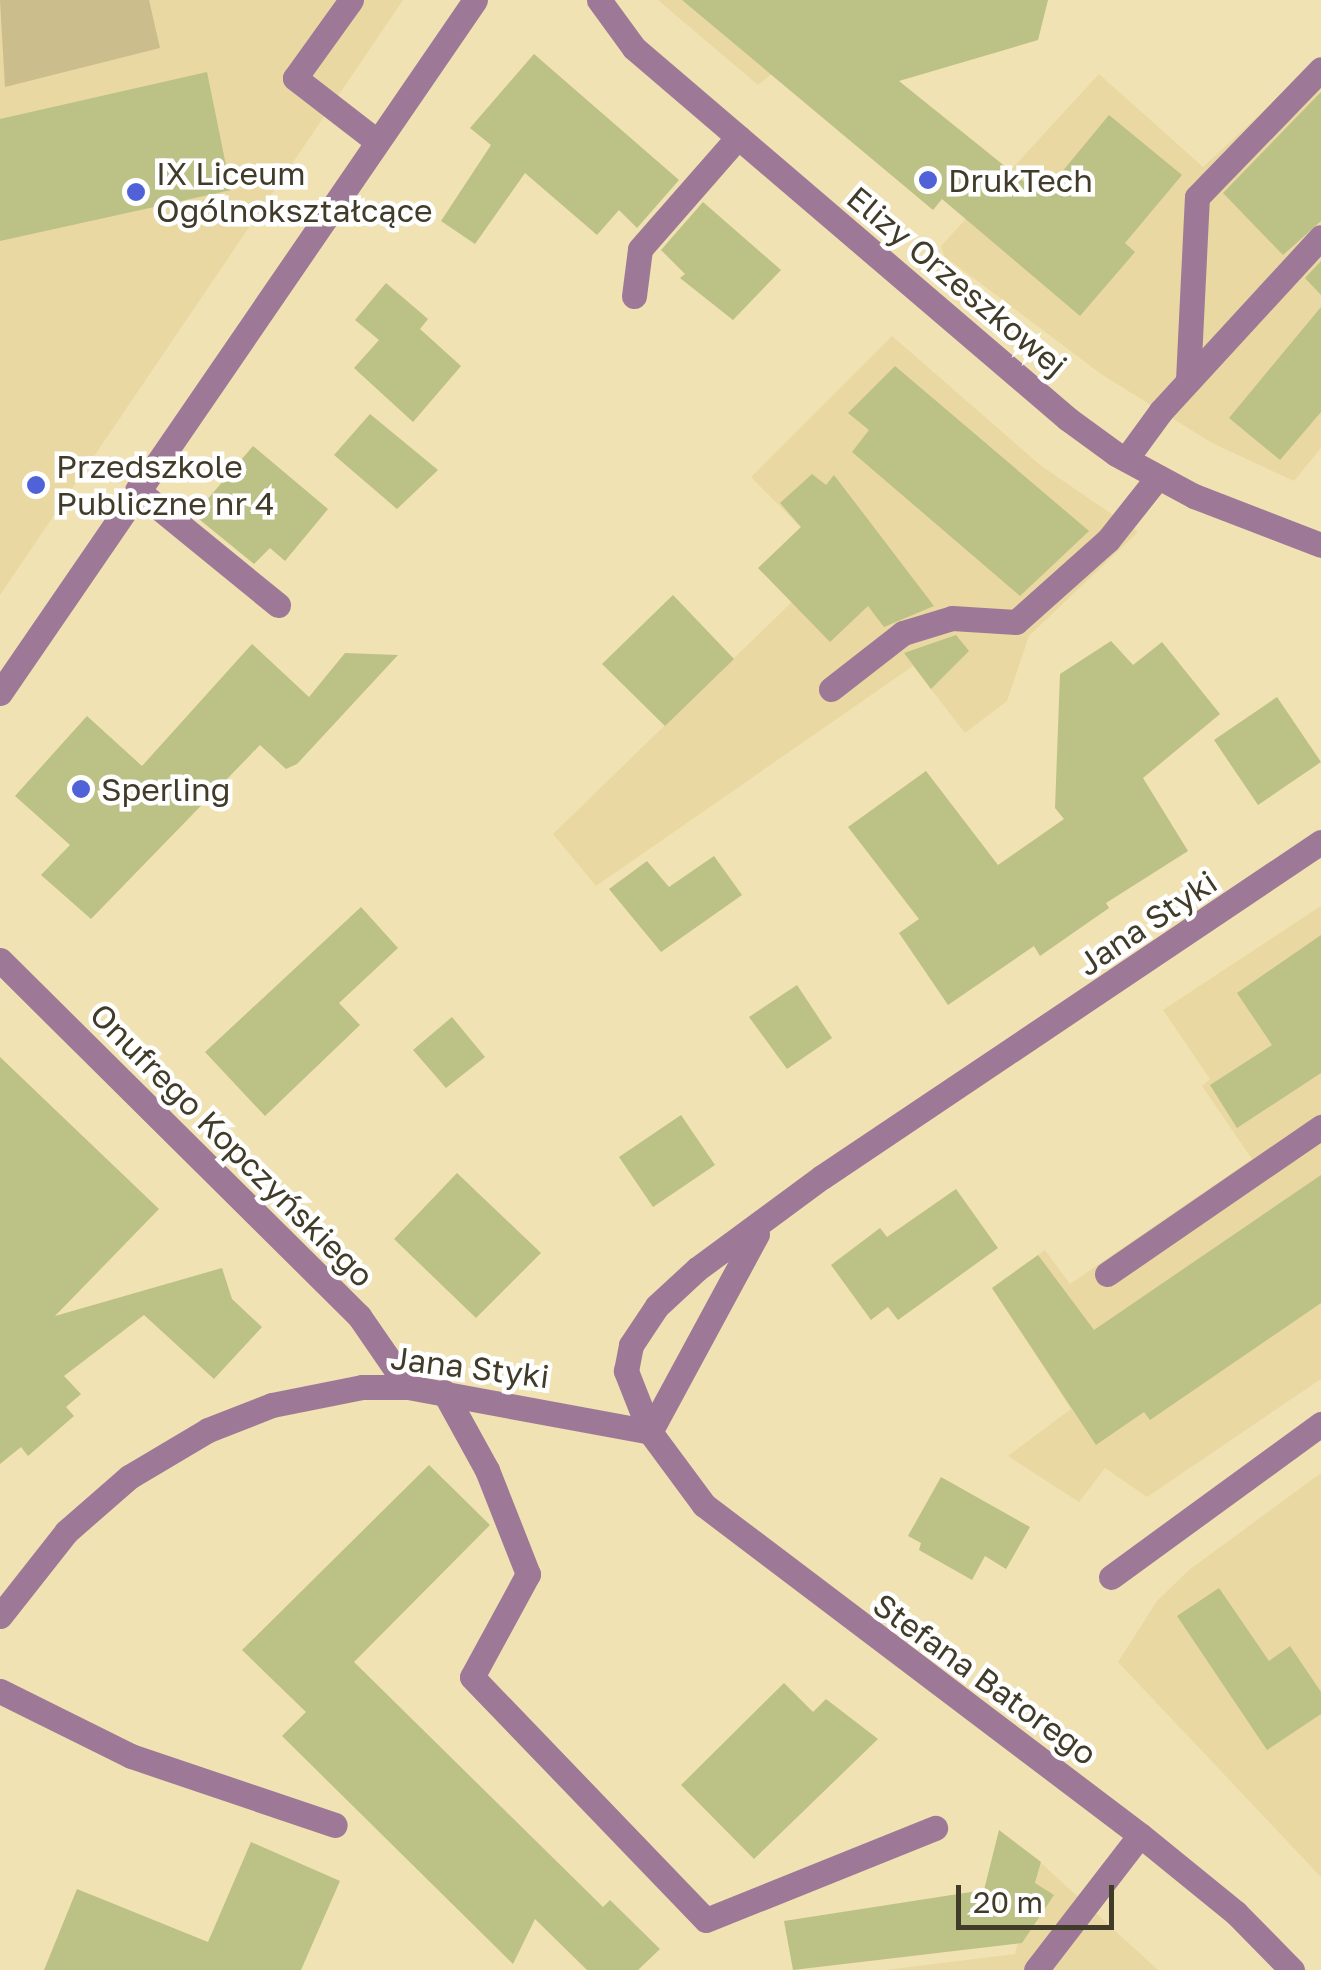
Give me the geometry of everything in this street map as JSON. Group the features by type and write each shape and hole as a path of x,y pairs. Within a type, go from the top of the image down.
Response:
{"street":[{"path":"351,0 294,78 374,139"},
{"path":"0,693 374,139 475,0"},
{"name":"Elizy Orzeszkowej","path":"598,0 634,48 1068,419 1126,460 1158,477 1321,545"},
{"path":"1188,380 1196,197 1321,69"},
{"path":"634,296 640,249 738,136"},
{"path":"1126,460 1188,380 1321,237"},
{"path":"831,689 903,633 952,618 1016,622 1108,540 1158,477"},
{"path":"137,490 278,605"},
{"name":"Jana Styki","path":"650,1432 626,1371 631,1344 657,1306 697,1269 761,1228 822,1177 1321,842"},
{"name":"Onufrego Kopczyńskiego","path":"0,960 359,1316 408,1387"},
{"path":"1107,1274 1321,1128"},
{"name":"Jana Styki","path":"650,1432 761,1228"},
{"name":"Jana Styki","path":"0,1616 66,1532 166,1452 272,1406 362,1387 408,1387 650,1432"},
{"path":"444,1392 487,1470 528,1574 472,1677 706,1920 935,1828"},
{"path":"1110,1577 1321,1424"},
{"name":"Stefana Batorego","path":"650,1432 704,1505 1140,1835 1236,1913 1292,1970"},
{"path":"0,1691 132,1756 335,1824"},
{"path":"1036,1970 1140,1835"}],"shaded area":[{"name":"IX Liceum Ogólnokształcące","path":"0,0 403,0 0,595"},
{"path":"0,0 149,0 160,48 5,87"},
{"path":"658,0 906,0 810,42 758,85"},
{"path":"1321,58 1321,448 1294,481 1212,443 1101,374 944,256 941,246 1099,74 1203,167"},
{"path":"892,336 1040,465 1138,532 1029,636 1007,701 965,733 913,666 596,886 553,834 834,561 751,477"},
{"path":"1321,906 1321,1379 1147,1497 1105,1468 1079,1502 1008,1456 1071,1409 992,1288 1045,1250 1070,1284 1252,1159 1202,1086 1210,1079 1163,1010"},
{"path":"1321,1473 1321,1877 1118,1662 1157,1601 1189,1570"},
{"path":"1041,1863 1158,1970 885,1970 1015,1954"}],"building":[{"path":"682,0 1048,0 1038,40 899,81 1042,196 1109,115 1182,175 1125,243 1135,252 1080,316 942,199 933,210"},
{"path":"534,54 679,180 637,228 619,210 597,235 525,173 475,244 441,221 491,145 470,128"},
{"path":"207,72 231,190 0,241 0,119"},
{"path":"1321,92 1321,221 1283,255 1223,193"},
{"path":"703,202 781,270 733,320 680,278 685,274 661,250"},
{"path":"1321,261 1321,295 1305,278"},
{"path":"386,283 428,319 420,329 461,366 413,422 354,368 379,340 355,320"},
{"path":"1321,307 1321,412 1280,460 1229,418"},
{"path":"895,366 1089,531 1020,596 852,452 869,430 848,413"},
{"path":"370,414 438,470 397,509 334,455"},
{"path":"253,446 328,509 285,561 270,548 254,564 194,515"},
{"path":"812,474 826,485 834,475 934,606 884,627 868,606 830,642 758,568 801,527 780,503"},
{"path":"673,595 734,659 665,726 602,664"},
{"path":"956,635 969,651 931,689 904,653"},
{"path":"1111,641 1133,665 1162,642 1220,714 1143,778 1188,851 1106,903 1109,908 1040,956 1034,946 948,1005 899,933 919,919 848,827 926,771 998,865 1064,819 1055,808 1060,674"},
{"path":"252,644 309,697 345,653 398,655 297,764 286,769 260,745 91,919 41,875 70,845 15,796 87,716 142,766"},
{"path":"1277,697 1321,762 1258,805 1214,740"},
{"path":"714,856 742,895 661,952 609,889 647,861 669,887"},
{"path":"361,907 398,948 339,1003 360,1025 265,1116 205,1052"},
{"path":"1321,935 1321,1073 1237,1128 1210,1085 1272,1045 1237,993"},
{"path":"797,985 832,1038 787,1069 749,1017"},
{"path":"452,1017 485,1057 446,1088 413,1050"},
{"path":"0,1057 159,1209 55,1316 222,1268 232,1299 262,1327 214,1379 144,1315 64,1376 81,1394 66,1407 74,1416 28,1456 21,1447 0,1464"},
{"path":"681,1115 715,1165 653,1207 619,1157"},
{"path":"457,1173 541,1253 476,1318 394,1239"},
{"path":"1321,1175 1321,1303 1150,1420 1144,1412 1096,1445 992,1288 1038,1255 1094,1330"},
{"path":"956,1189 998,1248 898,1320 888,1307 871,1320 831,1265 880,1228 887,1237"},
{"path":"429,1465 490,1525 354,1662 603,1907 610,1900 660,1949 638,1970 587,1970 535,1919 513,1964 282,1736 306,1712 242,1650"},
{"path":"941,1477 1030,1527 1006,1569 985,1556 972,1580 919,1550 921,1543 908,1536"},
{"path":"1219,1588 1269,1661 1290,1646 1321,1692 1321,1714 1267,1750 1177,1616"},
{"path":"784,1683 813,1712 826,1699 878,1739 754,1859 681,1785"},
{"path":"999,1830 1041,1862 1035,1883 1054,1895 1022,1943 793,1970 784,1921 984,1890"},
{"path":"251,1842 340,1881 301,1970 44,1970 77,1889 208,1942"}],"place":[{"name":"DrukTech","path":"928,180"},
{"name":"IX Liceum Ogólnokształcące","path":"136,192"},
{"name":"Przedszkole Publiczne nr 4","path":"36,485"},
{"name":"Sperling","path":"81,789"}]}
